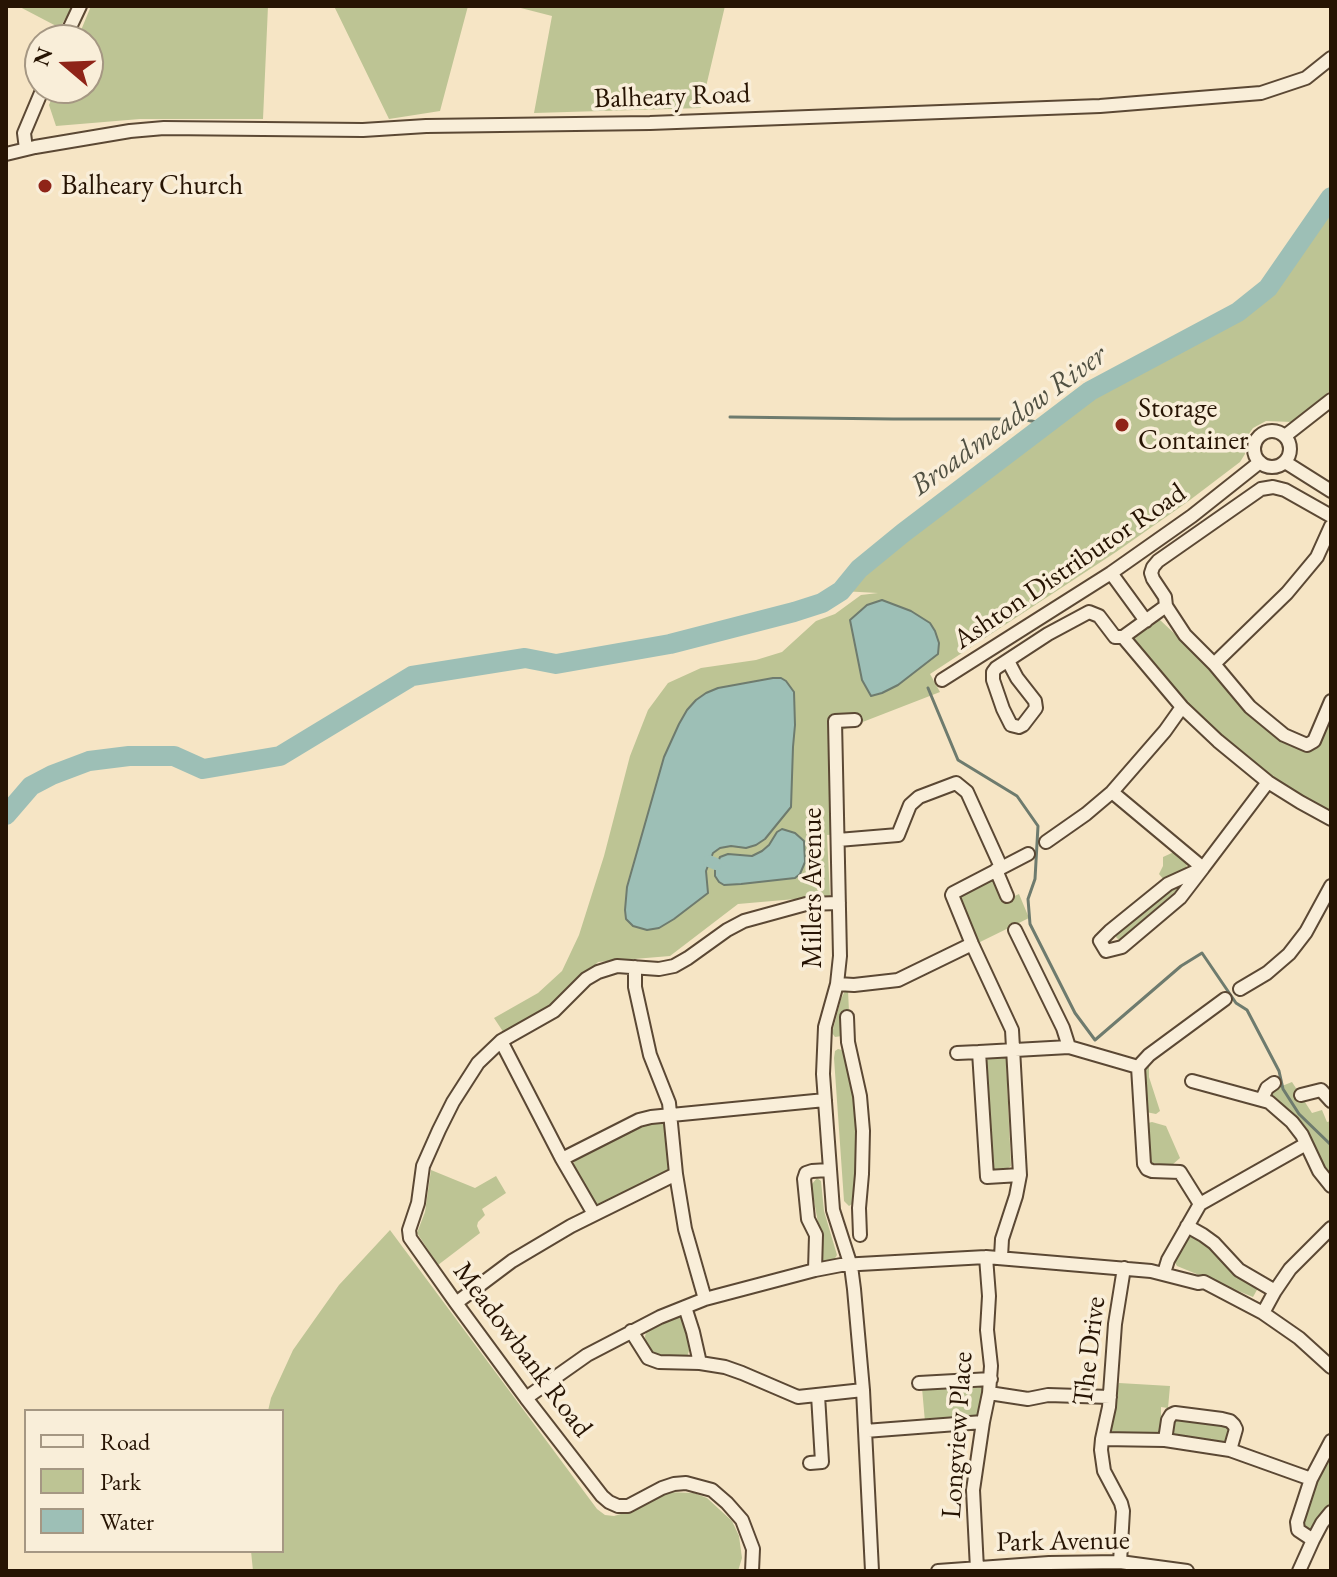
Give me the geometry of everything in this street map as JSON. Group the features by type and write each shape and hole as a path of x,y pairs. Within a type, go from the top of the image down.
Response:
{"street":[{"name":"Balheary Road","path":"6,154 130,131 164,128 363,130 1100,106 1261,93 1306,78 1331,58"},
{"path":"26,149 24,133 36,104"},
{"path":"1285,436 1331,400"},
{"path":"1270,431 1285,436 1290,452 1285,462 1276,467 1260,462 1255,452 1259,436 1270,431"},
{"name":"Ashton Distributor Road","path":"942,680 1111,573 1192,516 1260,462"},
{"path":"1285,462 1331,491"},
{"path":"1330,705 1314,741 1301,744 1284,735 1250,707 1185,635 1166,606 1165,597 1151,573 1158,561 1261,489 1273,487 1285,490 1331,516"},
{"path":"1214,664 1287,593 1317,557 1331,526"},
{"path":"1111,573 1146,621"},
{"path":"1008,661 1035,701 1036,708 1019,727 1011,725 1008,720 993,680 996,668 1089,612 1099,616 1115,637 1123,637 1166,606"},
{"path":"1123,637 1182,707 1218,741 1268,782 1331,819"},
{"path":"1046,842 1112,792 1182,707"},
{"name":"Millers Avenue","path":"855,720 835,721 840,956 837,984 823,1042 833,1210 851,1266 863,1390 872,1571"},
{"path":"1203,868 1168,884 1110,931 1100,941 1106,951 1122,947 1180,898 1203,868 1268,782"},
{"path":"838,840 898,835 910,805 919,797 956,783 967,792 999,868 1007,896"},
{"path":"1112,792 1203,868"},
{"path":"1001,1257 1002,1239 1020,1175 1014,1049 1010,1024 952,895 1028,854"},
{"path":"1240,989 1267,973 1289,954 1306,932 1331,886"},
{"name":"Meadowbank Road","path":"752,1571 753,1549 742,1520 712,1490 686,1483 674,1484 628,1506 609,1502 586,1477 456,1303 410,1238 409,1230 418,1203 423,1166 439,1130 478,1063 501,1041 554,1011 586,979 598,972 617,966 659,969 674,966 744,921 806,904 839,903"},
{"path":"1015,930 1063,1028 1069,1047"},
{"path":"837,984 898,980 972,944"},
{"path":"635,967 635,987 650,1055 669,1103 685,1229 705,1299"},
{"path":"1200,1204 1180,1172 1152,1171 1144,1164 1138,1067 1149,1055 1225,999"},
{"path":"847,1017 848,1042 860,1096 863,1131 860,1235"},
{"path":"501,1041 594,1214"},
{"path":"823,1042 848,1042"},
{"path":"957,1053 1069,1047 1138,1067"},
{"path":"979,1052 987,1177 1020,1175"},
{"path":"1192,1081 1269,1102 1302,1135 1319,1171 1331,1186"},
{"path":"1262,1099 1267,1088 1274,1083"},
{"path":"1301,1095 1321,1090 1331,1101"},
{"path":"562,1159 639,1120 825,1100"},
{"path":"1164,1273 1168,1260 1200,1204 1306,1144"},
{"path":"815,1270 816,1235 808,1219 804,1179 806,1173 829,1170"},
{"path":"456,1303 512,1261 594,1214 676,1174"},
{"path":"833,1210 859,1208"},
{"path":"1187,1226 1214,1243 1239,1270 1275,1291"},
{"path":"1263,1313 1290,1269 1331,1228"},
{"path":"526,1398 587,1355 631,1331 705,1299 841,1265 986,1257 1124,1268 1204,1282 1263,1313 1299,1338 1331,1367"},
{"name":"Longview Place","path":"977,1569 973,1490 991,1379 986,1257"},
{"name":"The Drive","path":"1120,1562 1123,1511 1104,1471 1102,1439 1110,1397 1115,1324 1124,1268"},
{"path":"685,1307 700,1363"},
{"path":"631,1331 648,1358 659,1362 700,1363 742,1373 798,1397 863,1390"},
{"path":"919,1383 991,1379"},
{"path":"989,1393 1028,1399 1048,1395 1110,1397"},
{"path":"810,1463 822,1462 818,1395"},
{"path":"1165,1440 1168,1420 1175,1413 1222,1419 1230,1421 1236,1429 1230,1450"},
{"path":"865,1431 983,1422"},
{"path":"1102,1439 1165,1440 1230,1450 1311,1479"},
{"path":"1313,1540 1298,1530 1297,1522 1311,1479 1331,1441"},
{"path":"1299,1571 1322,1523 1331,1512"},
{"name":"Park Avenue","path":"938,1571 1007,1569 1072,1562 1120,1562 1187,1571"}],"green space":[{"path":"18,6 72,6 62,24 52,24"},
{"path":"91,6 268,6 263,119 140,119 56,126 49,104 104,104 104,24 84,24"},
{"path":"334,6 468,6 440,111 389,119"},
{"path":"513,6 725,6 701,108 534,113 552,16"},
{"path":"1331,197 1331,390 1292,422 1266,421 1253,428 1244,441 1245,454 1240,462 1116,552 930,674 940,692 842,730 843,834 827,835 830,896 738,904 670,956 598,962 551,1010 504,1033 494,1018 538,993 562,971 579,935 630,756 648,710 668,683 701,668 756,660 782,652 816,621 835,614 861,595 878,593 841,591 859,569 903,530 1090,391 1238,312 1268,288"},
{"path":"1159,619 1211,668 1247,712 1303,748 1331,713 1331,814 1272,780 1204,724 1132,640"},
{"path":"1174,852 1187,862 1186,871 1164,880 1159,874 1163,857"},
{"path":"993,877 1004,901 1019,894 1029,918 978,943 958,899 960,894"},
{"path":"1180,883 1183,885 1119,940 1113,934 1169,888"},
{"path":"848,990 849,1012 842,1014 842,1036 835,1037 832,1033 841,999"},
{"path":"838,1049 846,1051 849,1057 859,1128 855,1202 849,1206 844,1201 834,1058"},
{"path":"1000,1054 1006,1059 1011,1166 1007,1171 997,1172 991,1167 985,1061 986,1057"},
{"path":"1149,1062 1149,1077 1160,1111 1156,1114 1146,1112 1144,1069"},
{"path":"1292,1082 1312,1113 1322,1110 1327,1122 1331,1121 1331,1178 1271,1095 1277,1088"},
{"path":"657,1121 665,1123 671,1170 603,1205 596,1204 573,1165 576,1158"},
{"path":"1152,1122 1166,1126 1180,1158 1172,1165 1148,1160 1146,1128"},
{"path":"431,1170 475,1188 496,1176 506,1193 482,1209 485,1215 477,1226 480,1233 438,1265 417,1233 425,1212"},
{"path":"817,1178 821,1181 824,1211 837,1255 833,1262 820,1262 821,1239 812,1190"},
{"path":"390,1230 597,1509 605,1515 614,1516 631,1511 667,1492 694,1493 707,1498 732,1521 739,1536 742,1558 738,1571 253,1571 251,1553 284,1553 284,1409 268,1409 271,1398 293,1350 339,1285"},
{"path":"1191,1235 1199,1238 1258,1288 1253,1297 1177,1266 1174,1261"},
{"path":"679,1316 688,1333 687,1357 660,1359 652,1355 646,1347 647,1331"},
{"path":"1119,1383 1170,1386 1168,1408 1161,1407 1158,1434 1117,1434 1110,1430 1114,1386"},
{"path":"981,1384 983,1392 976,1418 925,1422 922,1388"},
{"path":"1175,1418 1227,1426 1230,1428 1228,1441 1223,1443 1174,1435 1171,1424"},
{"path":"1331,1450 1331,1504 1308,1530 1303,1528 1302,1522 1308,1499"}],"water":[{"path":"882,600 911,611 930,623 939,643 938,654 898,685 871,696 862,680 850,620 867,605"},
{"path":"773,678 786,681 794,692 791,807 765,839 756,845 720,848 713,853 706,871 708,893 674,919 659,928 647,930 633,926 626,919 627,887 664,757 679,724 687,710 706,693"},
{"path":"782,829 795,833 804,841 805,862 800,874 795,878 741,884 724,885 719,882 715,869 720,857 728,854 752,856 769,845"}],"waterway":[{"name":"Broadmeadow River","path":"6,815 31,786 89,761 129,756 174,756 203,769 280,756 412,676 525,658 556,664 670,644 822,603 841,591 859,569 903,533 1090,391 1238,312 1268,288 1331,197"},
{"name":"Broadmeadow River","path":"730,417 1021,419 1047,424"},
{"path":"928,688 958,760 1017,796 1038,826 1035,879 1028,899 1030,924 1075,1013 1095,1040 1181,966 1202,953 1236,1003 1247,1010 1279,1071 1283,1089 1299,1114 1331,1145"},
{"path":"709,861 716,864"}],"place":[{"name":"Balheary Church","path":"45,186"},
{"name":"Storage Container","path":"1122,425"}]}
